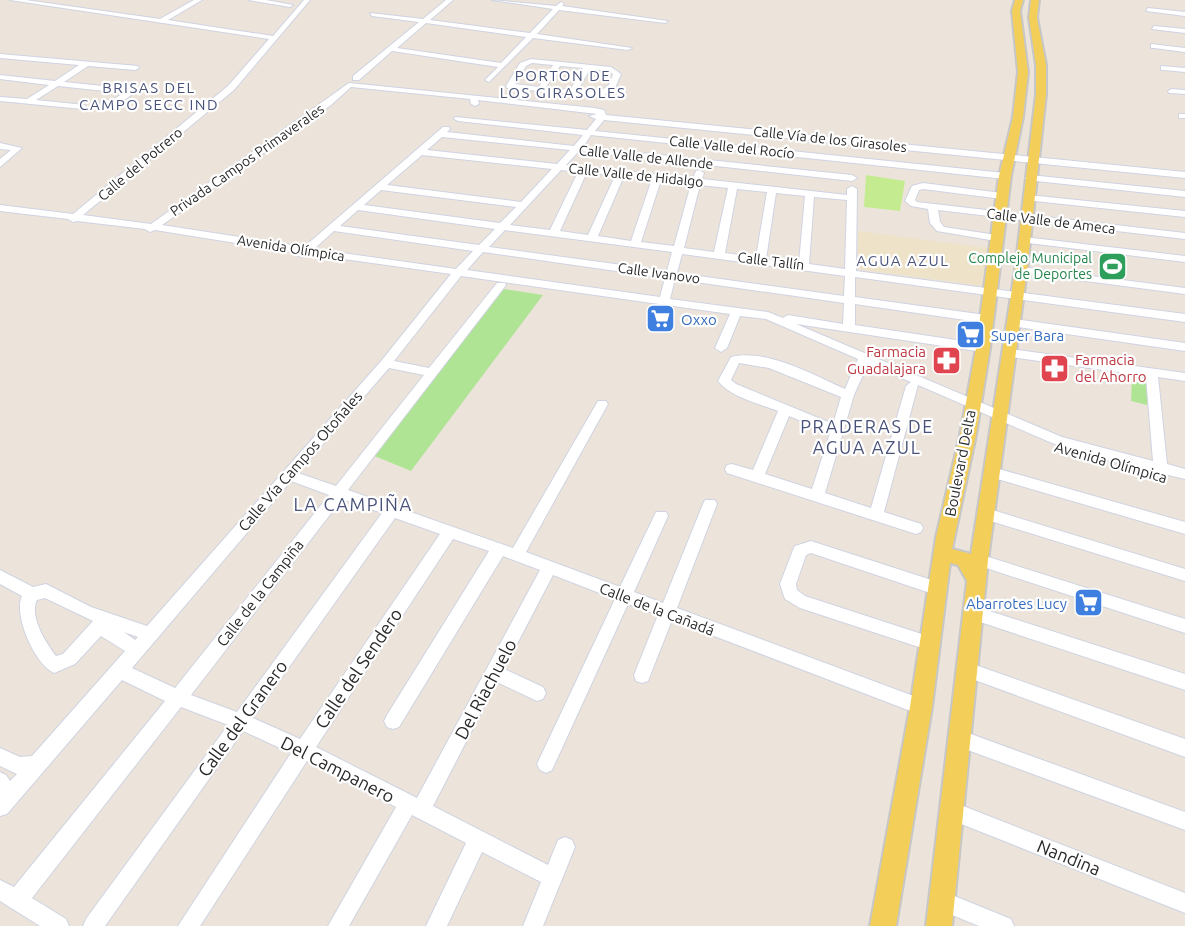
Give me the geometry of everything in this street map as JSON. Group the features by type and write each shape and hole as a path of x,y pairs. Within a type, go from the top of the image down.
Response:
{"main road":[{"name":"Boulevard Delta","path":"883,926 921,707 943,554 968,435 983,348 1005,176 1018,117 1023,72 1016,11 1019,0"},
{"name":"Boulevard Delta","path":"939,926 978,570 992,472 1003,425 1041,93 1033,18 1035,0"},
{"path":"1020,43 1036,40"},
{"path":"1020,43 1038,51"},
{"path":"943,554 966,561 978,570"}],"street":[{"path":"13,0 275,38"},
{"path":"160,22 199,0"},
{"path":"251,0 290,5"},
{"name":"Calle del Potrero","path":"73,219 231,88 307,0"},
{"name":"Privada Campos Primaverales","path":"148,229 328,103 450,0"},
{"path":"495,0 665,21"},
{"path":"489,80 565,0"},
{"path":"1148,10 1185,14"},
{"path":"372,14 628,48"},
{"path":"1154,27 1185,31"},
{"path":"1154,46 1185,50"},
{"path":"391,49 502,65"},
{"path":"0,56 135,68"},
{"path":"535,61 558,64 588,67 616,71 612,86 601,95 510,85 525,63 535,61"},
{"path":"28,102 86,64"},
{"path":"541,90 558,64"},
{"path":"572,93 588,67"},
{"path":"1164,68 1185,70"},
{"path":"0,77 132,91 114,102 104,103"},
{"path":"352,82 474,100 516,100 595,110 601,112 602,117"},
{"path":"516,100 524,88"},
{"path":"1172,91 1185,92"},
{"path":"0,99 82,107"},
{"path":"302,254 422,152 458,119 474,100"},
{"name":"Calle Vía de los Girasoles","path":"474,100 602,117 1185,175"},
{"name":"Calle Vía Campos Otoñales","path":"3,804 386,363 457,275 576,149 602,117"},
{"name":"Calle Valle del Rocío","path":"458,119 1005,176"},
{"path":"664,301 710,128"},
{"name":"Calle Valle de Allende","path":"441,134 852,178"},
{"path":"849,328 853,142"},
{"path":"0,146 18,149 0,164"},
{"name":"Calle Valle de Hidalgo","path":"422,152 851,198"},
{"path":"554,233 584,169"},
{"path":"592,238 621,173"},
{"path":"635,244 657,178"},
{"path":"1030,178 1185,194"},
{"path":"720,255 733,185"},
{"name":"Calle Valle de Ameca","path":"1002,196 926,186 917,187 912,194 911,202 933,207 1185,236"},
{"path":"380,188 524,205"},
{"path":"761,260 772,190"},
{"path":"804,266 810,194"},
{"path":"1028,198 1185,214"},
{"name":"Calle Tallín","path":"356,207 850,271 1185,318"},
{"path":"933,207 937,226 951,231 996,238"},
{"name":"Avenida Olímpica","path":"0,210 148,229 302,254 768,316 812,328 863,360 912,386 972,407"},
{"name":"Calle Ivanovo","path":"331,228 986,319"},
{"path":"1024,240 1185,259"},
{"path":"1021,270 1185,291"},
{"name":"Avenida Olímpica","path":"457,275 501,285 581,290"},
{"name":"Calle de la Campiña","path":"8,895 178,698 501,285"},
{"path":"721,348 738,312"},
{"name":"Avenida Olímpica","path":"738,312 863,360 972,407 1003,425 1071,453 1185,483"},
{"path":"1014,323 1185,347"},
{"path":"812,328 849,328 983,348"},
{"path":"1010,353 1185,377"},
{"path":"837,431 725,384 724,381 735,360 747,358 775,365 848,395"},
{"path":"817,497 848,395 863,360"},
{"path":"386,363 432,373"},
{"path":"1152,373 1160,467"},
{"path":"876,516 912,386"},
{"path":"517,555 602,404"},
{"path":"757,477 785,409"},
{"name":"Avenida Olímpica","path":"1003,425 1079,448 1185,474"},
{"path":"732,469 916,528"},
{"path":"992,472 1185,528"},
{"name":"Calle de la Cañadá","path":"289,475 517,555 921,707"},
{"path":"642,675 710,504"},
{"name":"Calle del Granero","path":"93,926 392,511"},
{"path":"986,514 1185,575"},
{"path":"546,764 660,516"},
{"name":"Calle del Sendero","path":"188,926 450,531"},
{"path":"930,644 800,601 790,594 788,584 800,550 811,546 939,588"},
{"path":"393,721 499,549"},
{"name":"Del Riachuelo","path":"338,926 414,807 493,672 549,567"},
{"path":"978,570 1185,626"},
{"path":"0,576 32,594 46,591 102,624 136,650"},
{"path":"32,594 27,602 26,612 47,658 54,665 69,659 102,624"},
{"path":"974,613 1185,682"},
{"path":"102,624 150,634"},
{"name":"Del Campanero","path":"118,670 178,698 240,721 304,750 553,878"},
{"path":"967,670 1185,748"},
{"path":"493,672 537,693"},
{"path":"960,739 1185,821"},
{"path":"0,757 18,766 38,765"},
{"path":"0,781 6,791 3,804"},
{"name":"Nandina","path":"953,811 1185,903"},
{"path":"436,926 478,839"},
{"path":"533,926 565,847"},
{"path":"8,895 59,926"},
{"path":"942,901 1004,926"}],"shaded area":[{"path":"858,231 988,248 983,286 858,269"}],"green space":[{"path":"866,175 905,181 900,211 864,207"},
{"path":"504,289 543,295 411,471 372,455"},
{"path":"1132,376 1150,377 1147,405 1131,401"}],"place":[{"name":"Complejo Municipal de Deportes","path":"1113,266"},
{"name":"Oxxo","path":"660,319"},
{"name":"Super Bara","path":"970,335"},
{"name":"Farmacia Guadalajara","path":"947,360"},
{"name":"Farmacia del Ahorro","path":"1054,368"},
{"name":"Abarrotes Lucy","path":"1088,603"}],"district":[{"name":"PORTON DE LOS GIRASOLES","path":"563,84"},
{"name":"BRISAS DEL CAMPO SECC IND","path":"149,96"},
{"name":"AGUA AZUL","path":"903,260"},
{"name":"PRADERAS DE AGUA AZUL","path":"867,436"},
{"name":"LA CAMPIÑA","path":"353,504"}]}
